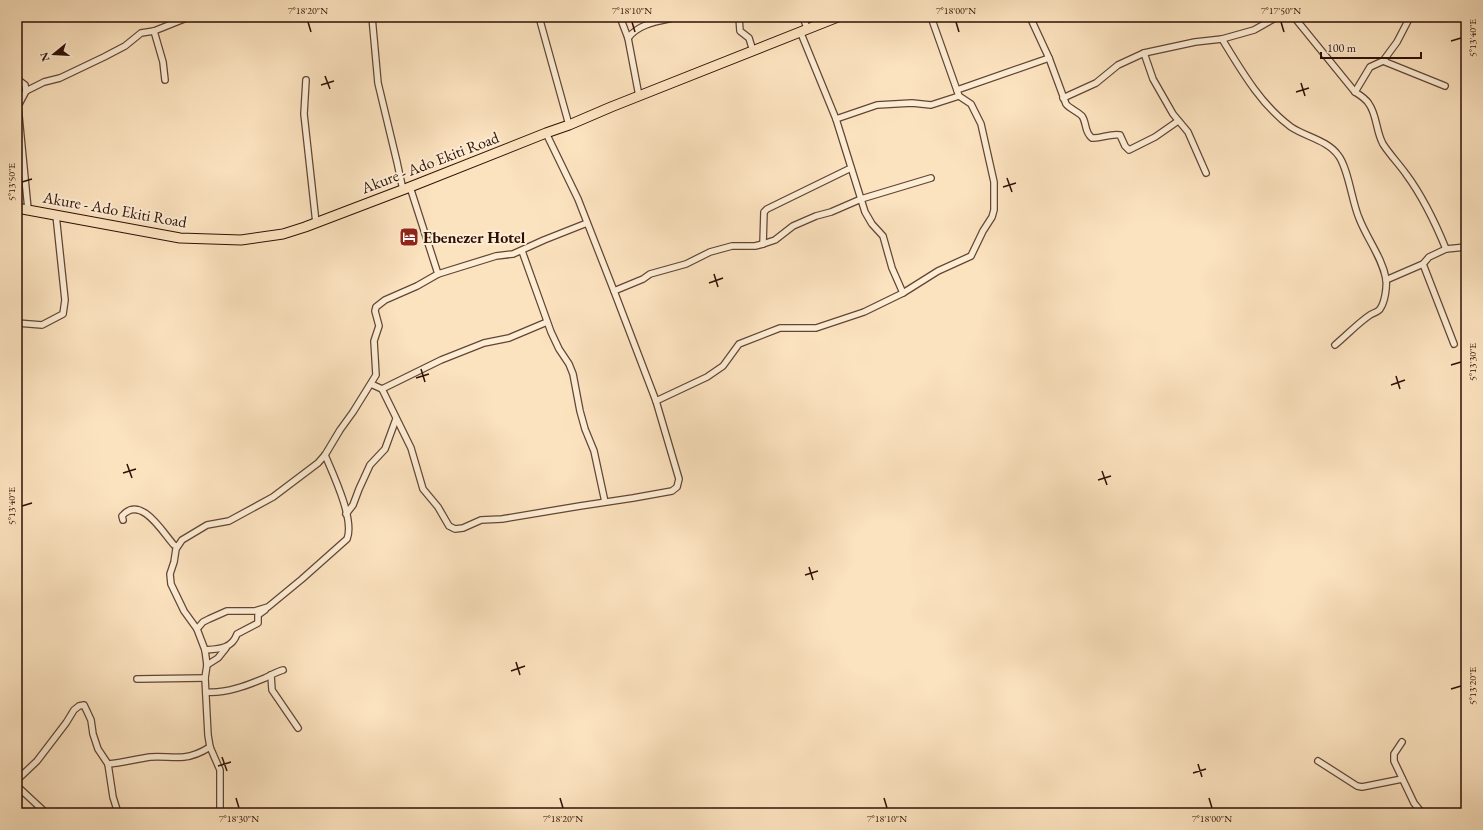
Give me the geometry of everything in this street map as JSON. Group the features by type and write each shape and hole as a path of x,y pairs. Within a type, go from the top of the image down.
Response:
{"main road":[{"name":"Akure - Ado Ekiti Road","path":"17,208 180,238 241,240 283,234 406,189 838,17"}],"street":[{"path":"28,209 18,106 26,91 44,82 60,78 104,57 125,46 141,33 154,31 189,17"},
{"path":"372,17 378,83 397,162 438,274"},
{"path":"539,17 569,125"},
{"path":"620,17 628,38 638,96"},
{"path":"739,17 740,31 749,38 753,51"},
{"path":"803,17 803,30 836,119 868,219 883,236 892,268 903,293"},
{"path":"656,401 707,377 723,366 742,342 780,328 816,328 864,312 903,293 938,270 971,256 983,231 992,218 994,210 994,182 980,124 971,104 958,93 931,17"},
{"path":"1030,17 1049,58 1063,98 1069,108 1082,116 1089,136 1096,138 1116,134 1120,135 1125,146 1129,150 1155,137 1178,121"},
{"path":"1063,98 1096,83 1118,65 1144,52 1195,42 1222,39 1254,30 1277,17"},
{"path":"1294,17 1355,92 1370,104 1378,134 1383,144 1406,173 1422,198 1433,218 1446,249"},
{"path":"1355,92 1370,67 1383,61 1397,42 1410,17"},
{"path":"628,38 633,32 642,26 669,19"},
{"path":"154,31 163,62 165,80"},
{"path":"1222,39 1260,97 1280,119 1293,128 1329,147 1338,155 1343,164 1358,218 1379,257 1386,280 1383,302 1380,310 1370,315 1335,345"},
{"path":"1144,52 1154,80 1163,98 1178,121 1188,132 1206,173"},
{"path":"836,119 877,105 912,103 932,105 958,93 1049,58"},
{"path":"1383,61 1445,86"},
{"path":"17,79 25,85 26,91"},
{"path":"306,80 304,114 316,223"},
{"path":"371,384 382,389 411,448 423,489 438,507 449,526 452,528 463,528 481,520 502,519 663,493 672,491 678,487 679,479 656,401 578,199 546,133"},
{"path":"763,244 764,212 767,209 851,168"},
{"path":"614,291 643,279 650,274 686,264 710,252 732,246 755,246 775,240 793,226 816,216 831,212 861,199 931,178"},
{"path":"17,323 42,325 63,314 65,300 64,285 56,215"},
{"path":"221,813 220,770 210,747 207,728 205,678 207,665 205,650 197,629 182,607 170,580 177,546 182,540 207,524 229,521 273,497 318,464 371,384 376,371 374,341 378,326 375,311 376,307 385,300 417,286 438,274 496,256 513,254 522,251 538,242 587,223"},
{"path":"1386,280 1423,264 1428,257 1446,249 1466,247"},
{"path":"522,251 547,322 559,349 569,364 573,374 580,411 585,429 594,450 606,502"},
{"path":"1423,264 1454,344"},
{"path":"382,389 442,360 484,343 509,338 547,322"},
{"path":"346,514 353,505 370,465 385,449 396,419"},
{"path":"207,665 218,658 235,639 237,634 258,623 258,615 347,539 349,531 346,514 339,489 325,455"},
{"path":"122,520 122,516 126,512 135,509 141,510 151,517 174,545 177,546"},
{"path":"197,629 209,618 226,611 250,612 268,607"},
{"path":"205,650 226,648"},
{"path":"206,692 226,691 252,683 275,672 283,670"},
{"path":"271,675 272,690 298,728"},
{"path":"137,678 205,678"},
{"path":"17,780 37,761 74,710 79,706 84,705 89,715 98,749 108,764 113,797 118,813"},
{"path":"1402,742 1393,757 1402,780 1414,803 1422,813"},
{"path":"108,764 124,763 153,757 184,757 198,753 210,747"},
{"path":"1318,761 1357,786 1362,787 1402,780"},
{"path":"17,786 46,813"}],"place":[{"name":"Ebenezer Hotel","path":"409,237"}]}
